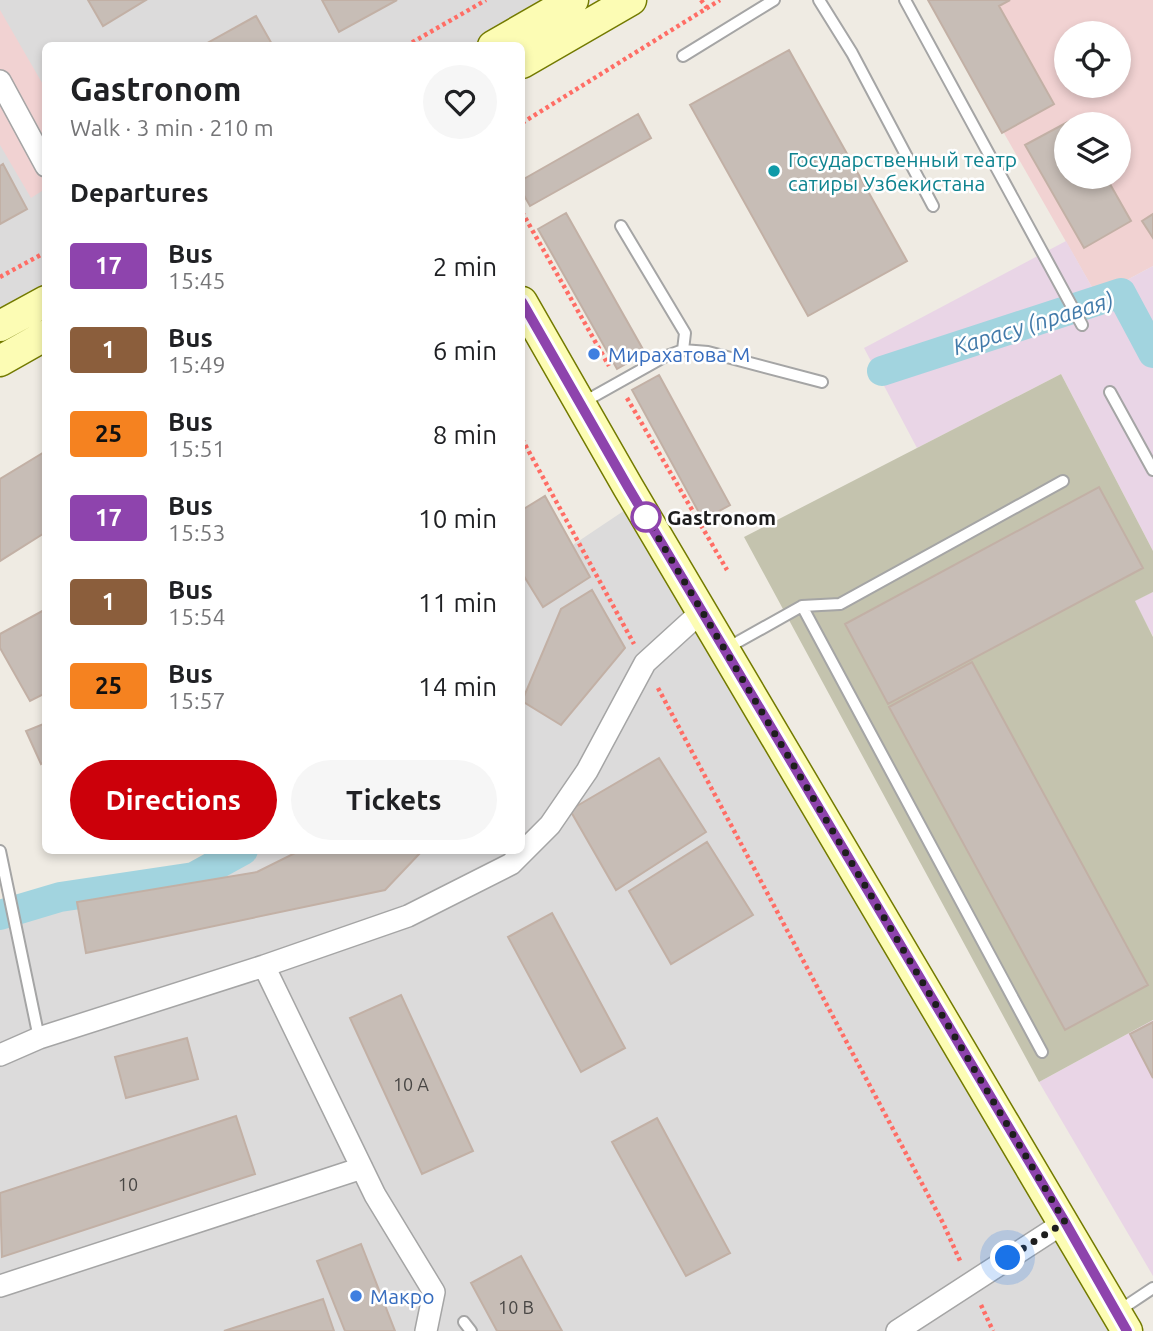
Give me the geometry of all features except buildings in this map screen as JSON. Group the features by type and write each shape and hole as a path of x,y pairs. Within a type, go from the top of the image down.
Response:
{"street":[{"path":"500,42 573,0"},
{"path":"525,61 631,0"},
{"path":"0,81 42,159"},
{"path":"0,326 42,302"},
{"path":"525,307 701,612 1122,1321"},
{"path":"0,361 42,337"},
{"path":"525,850 550,825 587,771 645,663 701,612"},
{"path":"0,1055 39,1038 264,966 408,916 511,864 521,854"},
{"path":"264,966 375,1195 434,1292 426,1331"},
{"path":"0,1286 362,1168"},
{"path":"897,1331 1065,1222"}],"lane":[{"path":"682,56 774,0"},
{"path":"819,0 852,53 933,206"},
{"path":"905,0 1082,325"},
{"path":"621,226 685,333 683,350"},
{"path":"580,404 663,357 683,350 708,352 822,382"},
{"path":"1110,392 1153,470"},
{"path":"725,650 802,606 840,604 1063,481"},
{"path":"802,606 1042,1052"},
{"path":"0,851 39,1038"},
{"path":"1122,1321 1153,1288"}],"path":[{"path":"413,42 486,0"},
{"path":"701,0 707,8"},
{"path":"525,121 720,0"},
{"path":"0,276 42,253"},
{"path":"525,444 645,663 943,1223 993,1331"}],"shaded area":[{"path":"0,0 573,0 498,42 42,42 42,303 0,326"},
{"path":"928,0 1153,0 1153,266 1097,296"},
{"path":"0,10 42,83 42,191 31,198 0,145"},
{"path":"1066,241 1097,296 1153,266 1153,551 1061,374 917,448 864,348"},
{"path":"1061,374 1153,551 1153,592 1135,601 1153,637 1153,1020 1039,1082 744,537"},
{"path":"637,502 1127,1331 0,1331 0,915 60,897 194,877 237,854 525,854 525,577"},
{"path":"1153,592 1153,636 1134,601"},
{"path":"1153,1020 1153,1276 1039,1082"}],"waterway":[{"name":"Карасу (правая)","path":"882,371 1121,293 1153,353"},
{"name":"Карасу (правая)","path":"0,915 60,897 194,877 236,854"}],"bus line":[{"name":"17","path":"525,307 701,612 1065,1222 1127,1331"}],"place":[{"name":"Государственный театр сатиры Узбекистана","path":"774,171"},
{"name":"Мирахатова М","path":"594,354"},
{"name":"Gastronom","path":"646,517"},
{"name":"Макро","path":"356,1296"}],"route":[{"path":"646,517 1065,1222 1008,1258"}]}
